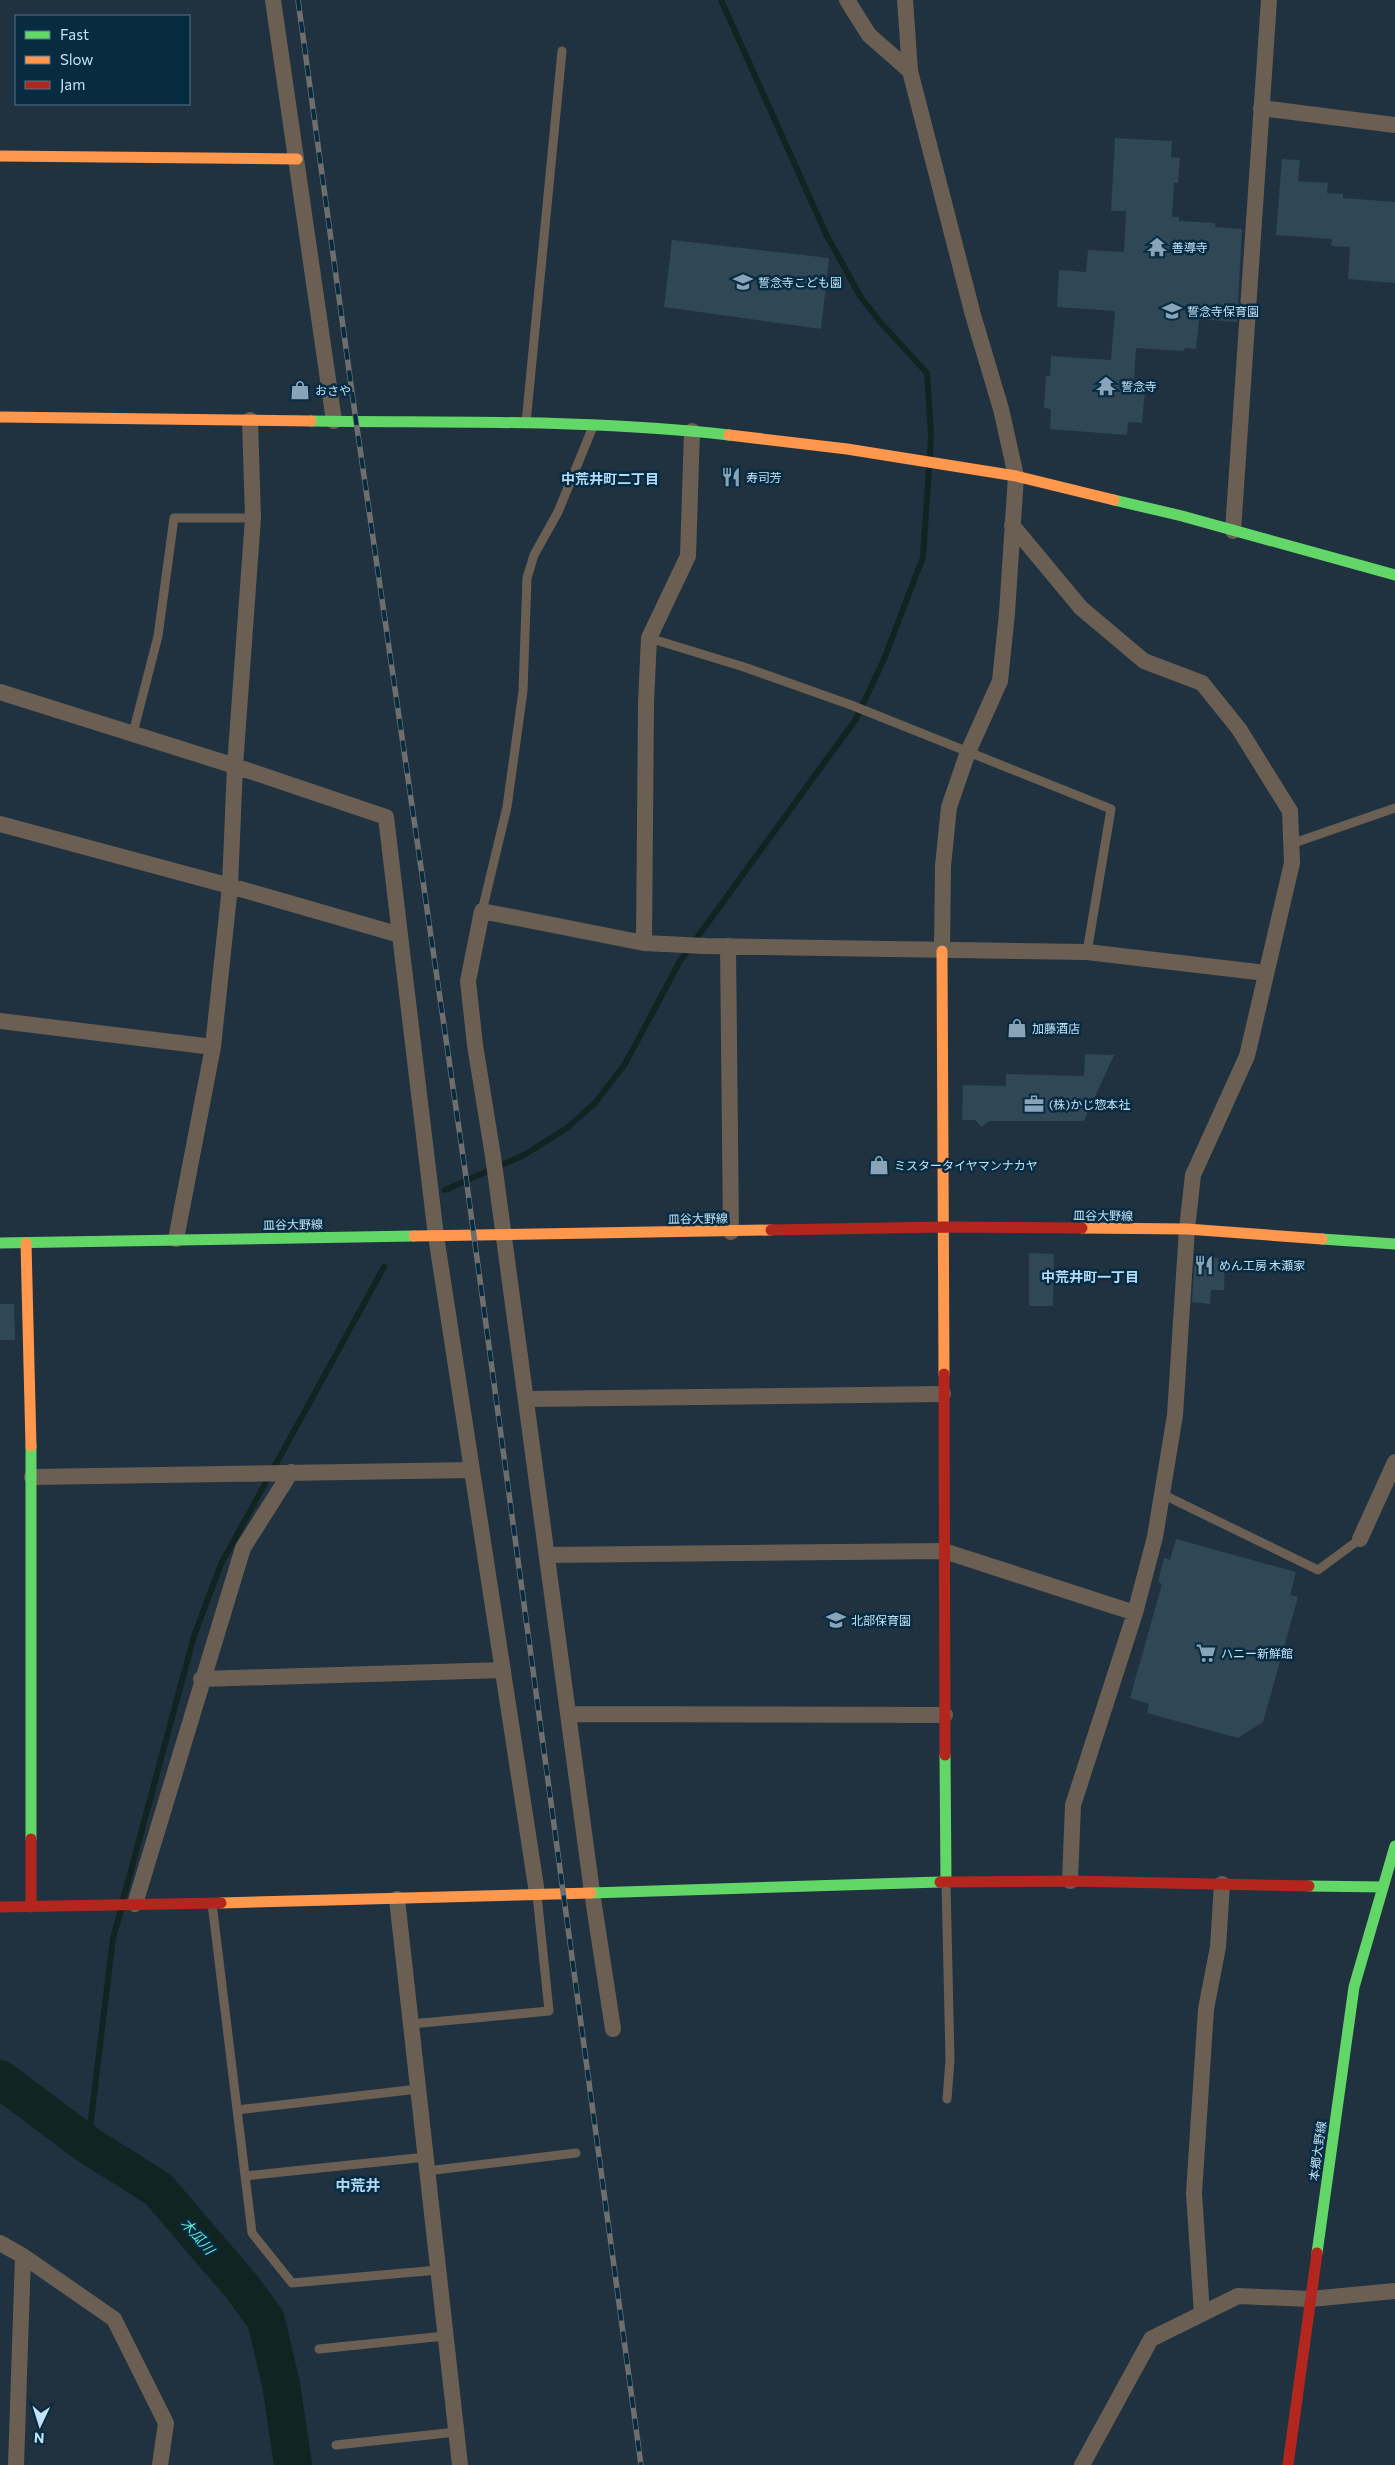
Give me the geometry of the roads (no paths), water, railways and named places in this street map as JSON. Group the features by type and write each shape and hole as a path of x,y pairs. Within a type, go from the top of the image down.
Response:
{"street":[{"path":"273,0 334,421"},
{"path":"847,0 869,35 910,71"},
{"path":"905,0 910,71 973,315 1001,409 1016,476 1007,613 1000,681 968,752 949,807 943,866 942,1227 946,1882"},
{"path":"1233,531 1269,0"},
{"path":"1261,108 1395,125"},
{"path":"0,156 297,159"},
{"path":"0,417 526,424 692,431 847,449 1016,476 1182,516 1395,575"},
{"path":"176,1239 213,1047 230,886 235,766 252,518 250,420"},
{"path":"644,943 646,703 649,638 688,556 692,431"},
{"path":"1012,525 1081,608 1144,661 1202,683 1239,728 1290,810 1292,863 1247,1056 1193,1175 1187,1229 1175,1415 1155,1538 1135,1613 1073,1805 1070,1881"},
{"path":"0,692 235,766 386,817 436,1236 537,1893"},
{"path":"0,824 230,886 400,935"},
{"path":"613,2029 592,1892 503,1235 494,1156 475,1045 468,981 482,911 644,943 942,951 1087,952 1266,973"},
{"path":"728,946 731,1232"},
{"path":"0,1021 213,1047"},
{"name":"皿谷大野線","path":"0,1243 942,1227 1187,1229 1395,1244"},
{"path":"26,1243 32,1477 31,1906"},
{"path":"526,1399 943,1394"},
{"path":"1360,1539 1395,1462"},
{"path":"32,1477 472,1470"},
{"path":"135,1904 242,1548 291,1472"},
{"path":"547,1555 944,1551 1135,1613"},
{"path":"202,1679 503,1670"},
{"path":"568,1714 945,1715"},
{"name":"本郷大野線","path":"1288,2465 1354,1987 1389,1887 1395,1846"},
{"path":"0,1907 398,1898 946,1882 1070,1881 1389,1887"},
{"path":"1202,2314 1194,2193 1206,2009 1218,1947 1222,1884"},
{"path":"398,1898 460,2465"},
{"path":"0,2243 24,2256 114,2319 166,2424 160,2465"},
{"path":"16,2465 24,2256"},
{"path":"1082,2465 1151,2339 1238,2296 1310,2299 1395,2291"}],"lane":[{"path":"526,424 562,50"},
{"path":"482,911 507,807 523,691 527,578 534,555 558,512 593,426"},
{"path":"133,734 158,636 174,518 252,518"},
{"path":"649,638 744,667 851,704 1111,809 1087,952"},
{"path":"1291,844 1395,808"},
{"path":"1162,1494 1318,1570 1360,1539"},
{"path":"946,1882 950,2060 947,2099"},
{"path":"411,2024 549,2011 537,1893"},
{"path":"212,1902 252,2233 292,2283 438,2270"},
{"path":"237,2110 418,2089"},
{"path":"245,2176 576,2153"},
{"path":"319,2349 445,2336"},
{"path":"336,2445 456,2432"}],"waterway":[{"path":"721,0 826,234 860,296 881,323 927,373 931,434 930,458"},
{"path":"445,1190 524,1155 567,1128 595,1103 625,1064 680,961 856,719 884,659 923,557 929,468"},
{"path":"123,1900 194,1636 221,1564 384,1267"},
{"path":"88,2145 113,1938 121,1910"},
{"name":"木瓜川","path":"0,2079 88,2145 158,2189 242,2287 266,2320 281,2384 293,2465"}],"railway":[{"path":"298,0 356,421 465,1170 641,2465"}],"place":[{"name":"善導寺","path":"1157,247"},
{"name":"誓念寺こども園","path":"743,282"},
{"name":"誓念寺保育園","path":"1172,311"},
{"name":"誓念寺","path":"1106,386"},
{"name":"おさや","path":"300,390"},
{"name":"寿司芳","path":"731,477"},
{"name":"加藤酒店","path":"1017,1028"},
{"name":"(株)かじ惣本社","path":"1034,1104"},
{"name":"ミスタータイヤマンナカヤ","path":"879,1165"},
{"name":"めん工房 木瀬家","path":"1204,1265"},
{"name":"北部保育園","path":"836,1620"},
{"name":"ハニー新鮮館","path":"1206,1653"}],"district":[{"name":"中荒井町二丁目","path":"610,478"},
{"name":"中荒井町一丁目","path":"1090,1276"},
{"name":"中荒井","path":"358,2185"}]}
